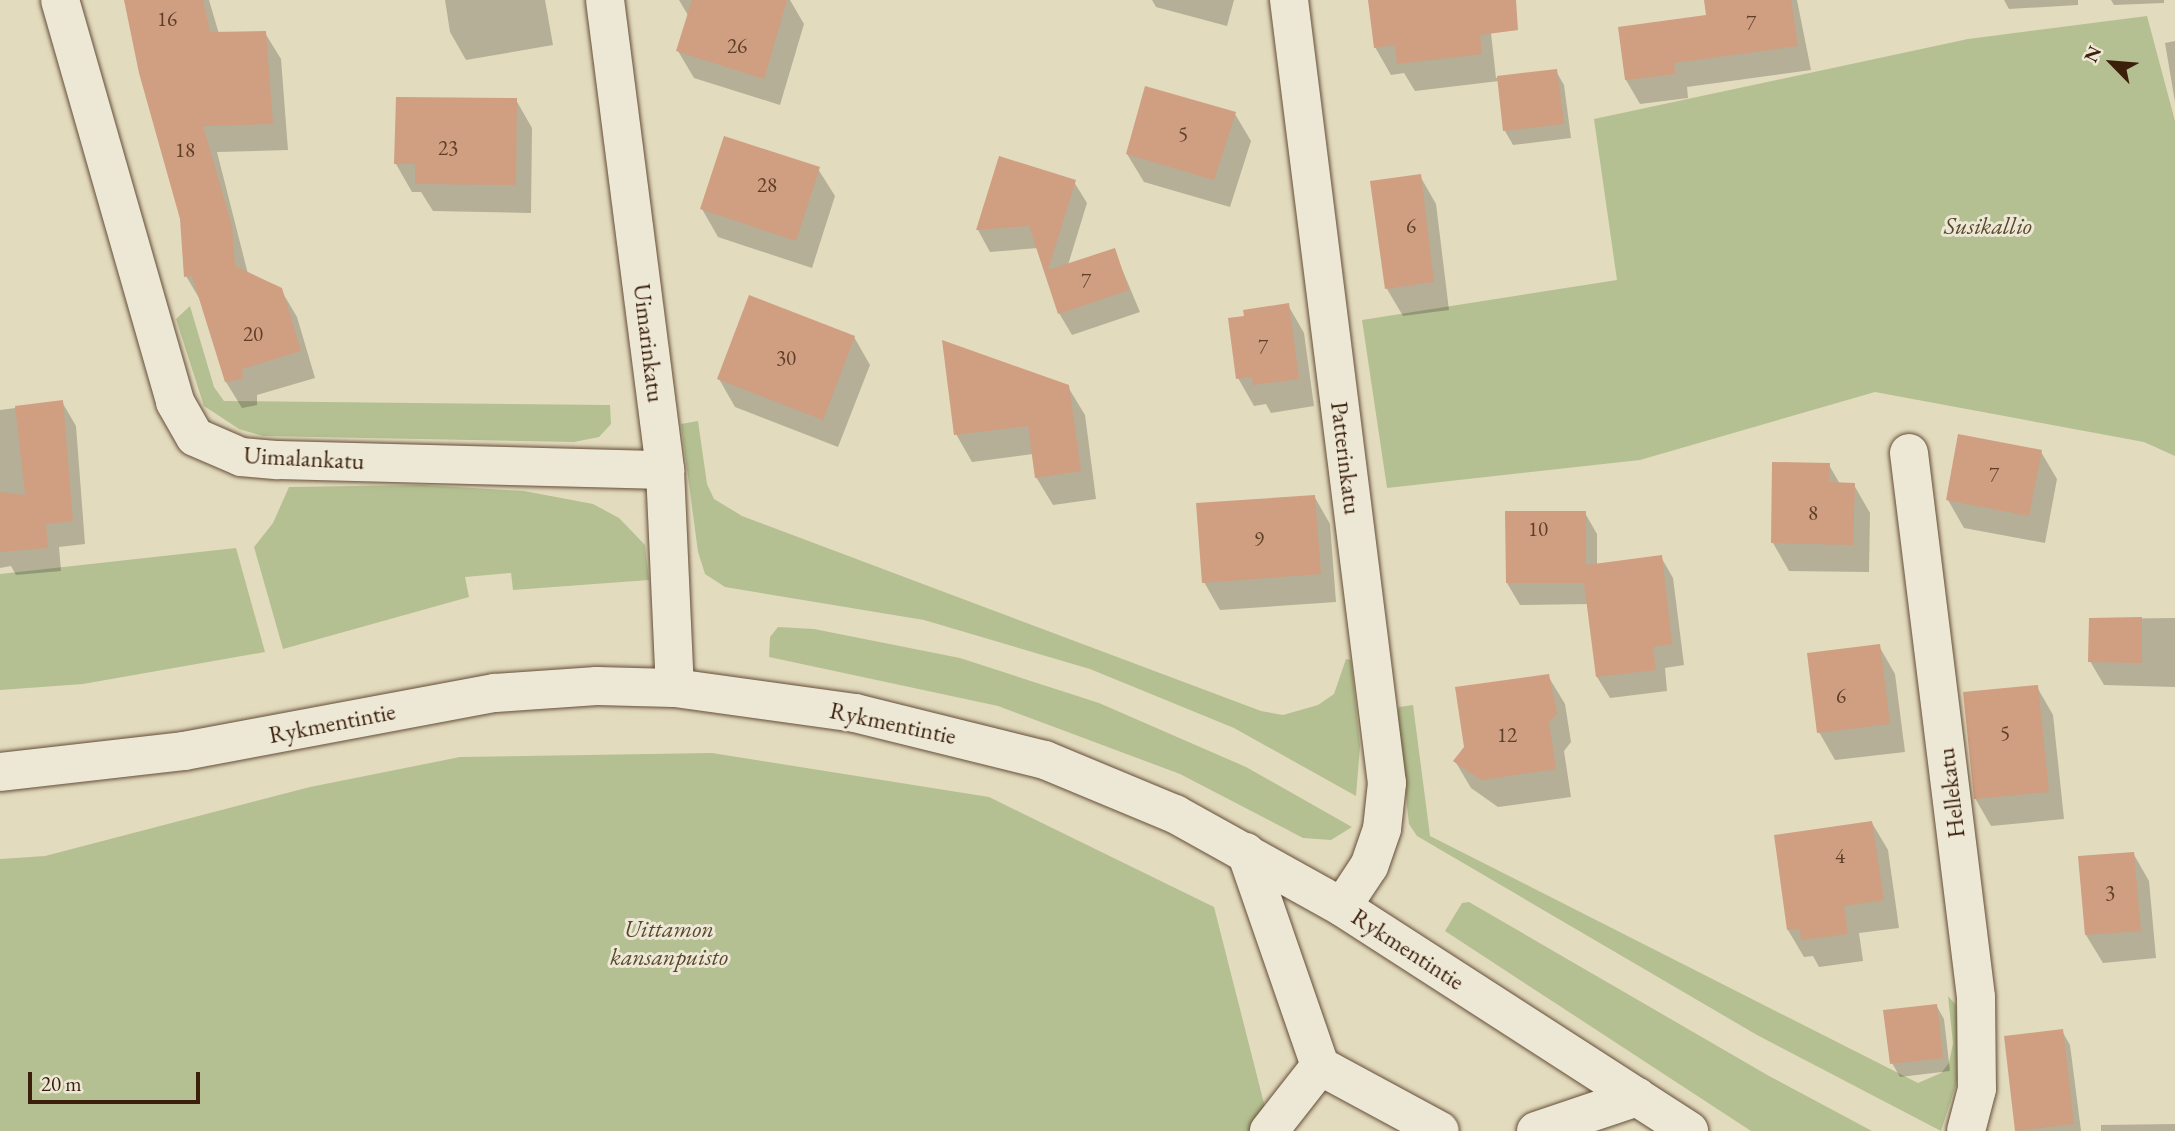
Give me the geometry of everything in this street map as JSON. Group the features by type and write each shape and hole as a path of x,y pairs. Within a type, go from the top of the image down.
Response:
{"street":[{"name":"Uimalankatu","path":"60,0 175,402 195,437 241,457 278,460 665,470"},
{"name":"Uimarinkatu","path":"605,0 665,470 675,688"},
{"name":"Patterinkatu","path":"1289,0 1387,783 1382,829 1369,866 1342,907"},
{"name":"Hellekatu","path":"1909,453 1976,997 1977,1089 1966,1131"},
{"name":"Rykmentintie","path":"0,772 184,751 482,694 597,686 675,688 855,713 983,741 1115,786 1246,852 1342,907 1689,1131"},
{"path":"1246,852 1320,1066 1440,1131"},
{"path":"1269,1131 1320,1066"},
{"path":"1536,1131 1637,1097"}],"green space":[{"name":"Susikallio","path":"2147,16 2175,121 2175,456 2144,442 1875,392 1640,460 1387,488 1362,320 1617,280 1594,119 1968,39"},
{"path":"190,306 214,387 224,401 610,405 611,424 599,437 574,442 263,436 239,429 204,406 176,319"},
{"path":"698,421 707,484 714,499 742,516 1261,711 1283,715 1318,705 1334,694 1346,659 1351,660 1360,746 1356,796 1234,728 1090,669 924,620 725,587 705,574 698,552 681,424"},
{"path":"422,485 524,491 593,504 619,518 645,545 649,580 513,590 511,573 465,577 469,597 283,649 254,547 273,523 289,487"},
{"path":"236,548 265,652 83,684 0,690 0,574"},
{"path":"778,627 814,629 960,658 1099,703 1246,767 1352,827 1331,840 1303,838 1180,774 998,706 769,657 770,637"},
{"path":"1413,705 1430,836 1918,1083 1941,1073 1949,1063 1953,1043 1948,996 1956,1005 1961,1069 1941,1131 1757,1035 1417,836 1409,824 1397,715 1399,707"},
{"name":"Uittamon kansanpuisto","path":"712,753 989,797 1214,907 1271,1131 0,1131 0,859 45,856 310,787 460,757"},
{"path":"1469,902 1769,1076 1872,1131 1751,1131 1445,931 1462,903"}],"building":[{"path":"124,0 203,0 210,32 266,31 273,124 203,126 232,226 235,266 282,288 301,351 242,369 243,379 225,382 192,276 184,277 180,219 139,73"},
{"path":"692,0 787,0 764,79 676,51"},
{"path":"1368,0 1516,0 1518,30 1480,35 1482,54 1397,64 1395,45 1374,48"},
{"path":"1704,0 1791,0 1798,46 1674,63 1676,74 1625,80 1618,27 1706,15"},
{"path":"1557,69 1564,124 1503,131 1497,76"},
{"path":"1145,86 1236,112 1214,180 1126,154"},
{"path":"396,97 517,98 516,185 415,184 415,164 394,164"},
{"path":"724,136 820,167 796,241 700,209"},
{"path":"999,156 1076,180 1048,270 1115,248 1129,290 1058,314 1029,226 976,230"},
{"path":"1421,174 1434,282 1385,289 1370,181"},
{"path":"749,295 855,336 823,420 717,379"},
{"path":"1289,303 1299,379 1253,385 1252,377 1236,379 1228,318 1244,316 1243,310"},
{"path":"942,340 1069,385 1081,471 1035,478 1028,426 954,435"},
{"path":"63,400 73,521 46,524 48,548 0,552 0,492 25,495 15,406"},
{"path":"1958,434 2042,450 2029,516 1946,500"},
{"path":"1772,462 1830,463 1829,482 1855,483 1853,545 1771,543"},
{"path":"1315,495 1321,574 1202,583 1196,503"},
{"path":"1505,511 1586,511 1586,565 1662,555 1672,644 1653,647 1656,670 1596,677 1584,583 1506,583"},
{"path":"2142,617 2142,663 2088,662 2089,618"},
{"path":"1880,644 1890,724 1817,733 1807,653"},
{"path":"1549,674 1557,714 1549,722 1556,769 1481,780 1453,761 1464,747 1455,687"},
{"path":"2038,685 2049,792 1974,799 1963,692"},
{"path":"1872,821 1884,900 1844,906 1848,934 1801,940 1800,929 1787,930 1774,835"},
{"path":"2134,852 2141,931 2085,935 2078,856"},
{"path":"1937,1004 1943,1058 1890,1064 1883,1010"},
{"path":"2063,1029 2074,1124 2015,1131 2004,1036"}]}
